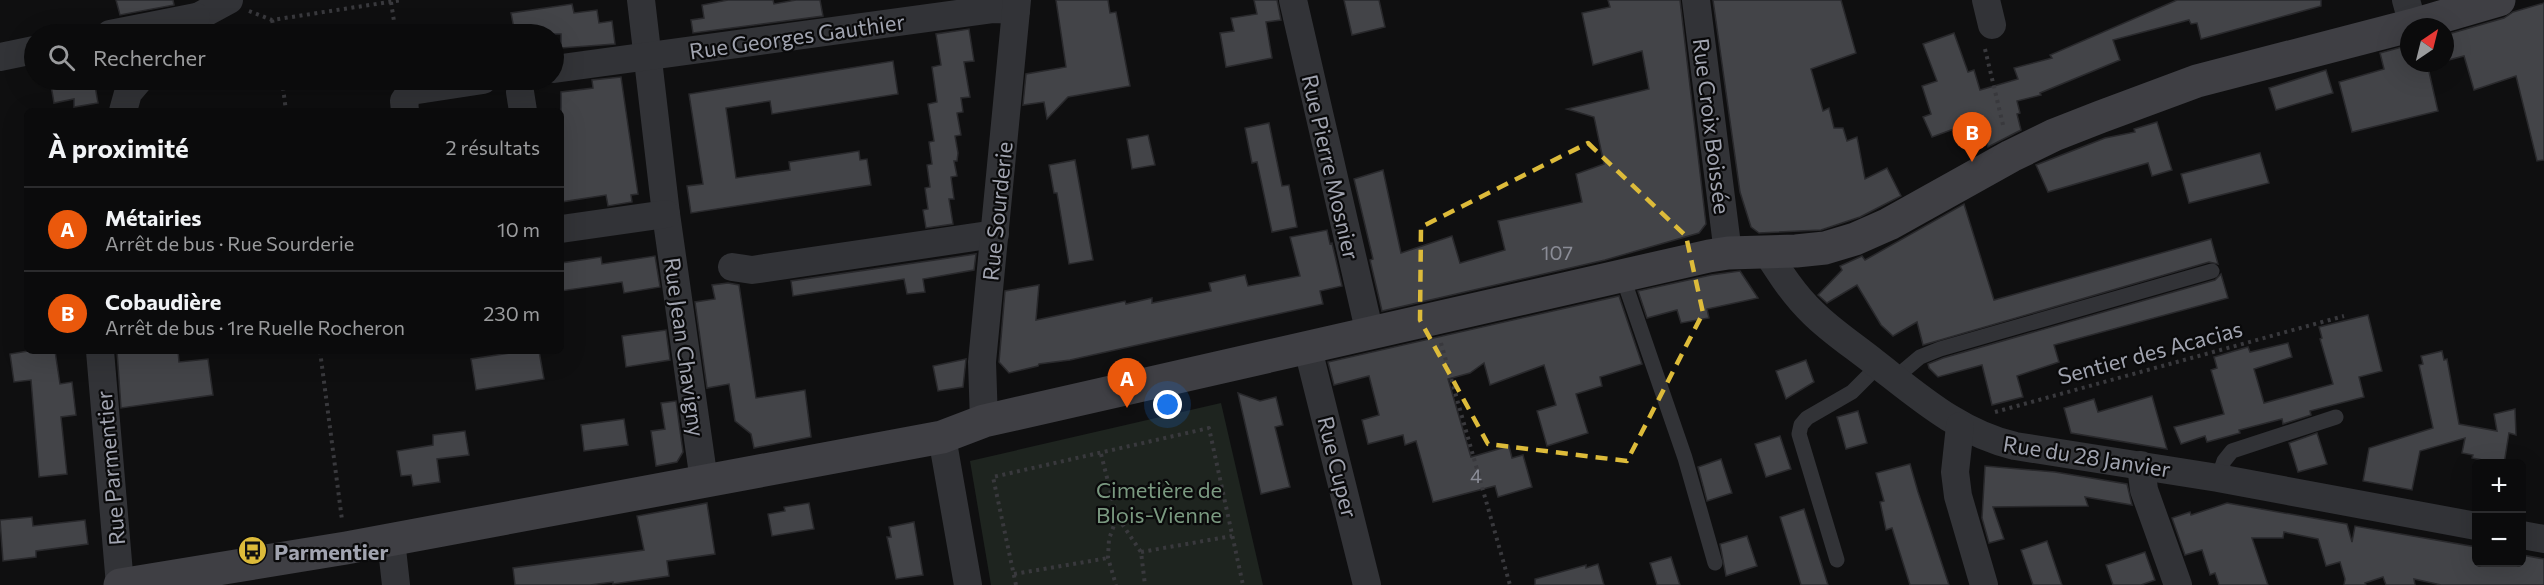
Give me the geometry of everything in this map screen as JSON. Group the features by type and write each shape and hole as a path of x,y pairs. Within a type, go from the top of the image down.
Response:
{"street":[{"name":"Rue Jean Chavigny","path":"641,0 666,214 704,481"},
{"name":"Rue Pierre Mosnier","path":"1293,0 1370,334"},
{"name":"Rue Croix Boissée","path":"1696,0 1728,253"},
{"path":"120,585 391,540 942,438 984,421 1308,349 1622,275 1728,253 1796,252 1825,248 1855,239 1889,224 2011,156 2054,135 2197,81 2409,13 2499,0"},
{"path":"184,24 227,1"},
{"name":"Rue Georges Gauthier","path":"564,68 1017,5"},
{"name":"Rue Sourderie","path":"984,421 982,362 1017,5"},
{"path":"161,24 196,17"},
{"path":"0,57 24,52"},
{"path":"124,108 131,90"},
{"path":"405,108 404,101 411,92 423,90"},
{"path":"564,230 666,214"},
{"path":"732,267 752,270 994,234"},
{"name":"Rue du 28 Janvier","path":"1766,251 1788,285 1813,314 1886,372 1966,429 2015,446 2218,478 2472,525"},
{"name":"Rue Cuper","path":"1308,349 1368,585"},
{"name":"Rue Parmentier","path":"100,354 120,585"},
{"path":"1966,429 1955,472 1958,496 1984,585"},
{"path":"942,438 968,585"},
{"path":"2140,465 2144,490 2178,585"},
{"path":"2526,536 2544,539"},
{"path":"391,540 396,585"}],"lane":[{"path":"1837,560 1799,434 1801,425 1807,418 1886,372 1940,349 2212,271"},
{"path":"1622,275 1685,458 1715,563"},
{"path":"2218,478 2227,455 2232,451 2336,417"}],"path":[{"path":"227,1 272,20 402,0"},
{"path":"391,2 394,24"},
{"path":"1989,13 1984,43 2011,156"},
{"path":"272,20 273,24"},
{"path":"283,90 286,108"},
{"name":"Sentier des Acacias","path":"1966,429 1998,410 2344,316"},
{"path":"1434,320 1510,585"},
{"path":"320,354 346,548"},
{"path":"1016,585 993,477 1209,428 1243,585"},
{"path":"1101,454 1117,517 1141,552 1145,585"},
{"path":"1116,585 1108,558 1109,539 1117,517"},
{"path":"1141,552 1232,536"},
{"path":"1014,574 1108,558"}],"highlighted area":[{"path":"1588,143 1686,236 1703,313 1627,461 1488,444 1420,320 1421,227"}],"green space":[{"name":"Cimetière de Blois-Vienne","path":"1221,403 1263,585 991,585 970,461"}],"building":[{"path":"116,0 173,0 174,5 120,15"},
{"path":"728,0 773,0 774,4 796,0 820,0 823,16 693,33 691,20 704,18 702,5"},
{"path":"1056,0 1108,0 1110,13 1116,12 1130,86 1068,97 1047,119 1044,102 1023,105 1026,74 1066,67"},
{"path":"1254,0 1277,0 1281,20 1266,22 1272,58 1226,67 1220,33 1234,31 1231,18 1257,14"},
{"path":"1344,0 1379,0 1385,27 1352,35"},
{"path":"1608,0 1680,0 1706,224 1699,233 1605,260 1382,311 1370,260 1373,259 1354,179 1383,170 1401,253 1452,236 1460,263 1505,250 1498,221 1582,202 1576,174 1604,164 1594,117 1567,109 1649,89 1642,51 1593,65 1582,13 1610,7"},
{"path":"1713,0 1841,0 1856,53 1811,69 1823,111 1829,108 1834,128 1843,128 1847,141 1857,137 1865,179 1887,168 1901,196 1860,217 1821,230 1759,233 1751,227 1740,192"},
{"path":"2177,0 2321,0 2321,6 2201,39 2197,23 2191,24 2189,20 2113,40 2120,60 2040,93 2041,95 2017,101 2021,130 1988,147 1981,119 1932,137 1923,117 1931,114 1922,86 1937,81 1923,44 1954,33 1968,72 1974,70 1980,90 2018,79 2014,68 2052,58 2050,55"},
{"path":"2544,3 2544,160 2537,161 2516,76 2474,90 2464,56 2454,59 2454,32 2504,18 2513,12"},
{"path":"572,4 574,13 597,10 599,23 612,21 615,44 564,48 564,24 513,24 511,13"},
{"path":"969,29 974,61 964,62 970,97 961,98 963,112 957,113 961,135 955,136 958,153 957,161 954,161 957,176 951,177 954,199 949,199 953,224 926,228 923,210 928,209 925,188 930,187 927,165 932,164 929,142 934,141 928,104 937,102 932,67 941,65 936,34"},
{"path":"2400,47 2400,72 2429,72 2438,111 2352,132 2339,82 2384,69 2380,53"},
{"path":"893,61 898,94 772,114 770,101 726,108 736,178 790,170 789,162 859,151 860,160 867,159 871,185 691,213 687,186 703,184 689,94"},
{"path":"2326,70 2333,93 2276,110 2269,88"},
{"path":"621,77 638,194 631,195 632,202 608,206 606,195 564,202 564,108 561,108 561,92 593,88 592,80"},
{"path":"52,90 96,90 98,103 74,107 74,99 54,103"},
{"path":"2157,122 2172,170 2152,176 2148,163 2048,192 2036,165 2105,138 2135,132 2134,129"},
{"path":"1269,123 1282,186 1289,185 1297,227 1272,232 1257,162 1252,163 1245,128"},
{"path":"1148,135 1155,165 1132,169 1127,139"},
{"path":"2260,153 2269,183 2189,203 2181,174"},
{"path":"1075,160 1093,260 1069,264 1057,193 1054,193 1049,165"},
{"path":"1964,204 1994,300 2211,239 2218,264 2209,262 1923,345 1917,322 1893,336 1881,325 1857,285 1827,303 1818,295 1842,270 1840,266 1862,256 1865,260"},
{"path":"1327,230 1342,286 1320,291 1323,304 1070,360 1039,364 1009,373 999,362 1005,291 1039,285 1036,320 1125,301 1126,304 1152,298 1152,303 1211,291 1209,283 1245,275 1248,286 1300,276 1290,237"},
{"path":"976,254 974,270 923,279 925,292 907,294 904,279 793,296 791,281"},
{"path":"655,256 660,287 624,293 622,282 564,291 564,263 601,257 602,264"},
{"path":"1740,271 1758,298 1707,309 1709,318 1681,323 1677,310 1647,318 1638,291"},
{"path":"2221,274 2228,298 2054,345 2059,362 2017,376 2023,397 1992,405 1982,365 1938,377 1929,368 1928,364 1943,358 2215,280"},
{"path":"728,283 739,285 756,398 805,390 811,437 754,448 751,434 735,421 729,384 707,388 695,302 715,299 712,285"},
{"path":"1619,296 1642,364 1600,377 1602,386 1576,394 1588,433 1547,446 1537,411 1556,405 1544,365 1490,385 1484,363 1470,373 1448,379 1471,457 1509,446 1512,458 1523,455 1532,487 1498,497 1495,486 1433,502 1416,441 1405,445 1403,435 1368,444 1362,420 1379,415 1369,376 1334,385 1328,362"},
{"path":"2368,315 2382,371 2359,377 2364,397 2310,411 2311,415 2283,424 2282,419 2239,430 2240,433 2207,442 2205,436 2181,444 2174,427 2224,414 2211,370 2217,368 2214,357 2248,347 2250,352 2288,343 2292,357 2254,369 2264,403 2333,384 2320,339 2322,338 2319,327"},
{"path":"666,330 670,360 626,367 622,336"},
{"path":"2442,351 2444,360 2447,359 2459,424 2497,431 2494,414 2515,409 2516,435 2509,433 2505,459 2477,459 2472,458 2473,455 2462,453 2465,438 2420,451 2412,490 2363,481 2369,448 2433,428 2419,365 2423,364 2421,356"},
{"path":"24,352 24,354 55,354 60,384 72,382 76,415 61,417 67,474 39,477 31,380 14,382 10,354"},
{"path":"117,354 178,354 179,362 208,359 213,395 121,408"},
{"path":"504,354 540,354 544,379 476,390 471,359"},
{"path":"966,359 963,387 938,391 933,366"},
{"path":"1806,360 1814,382 1786,399 1776,371"},
{"path":"1238,393 1260,401 1276,397 1283,425 1275,427 1290,487 1261,494"},
{"path":"2152,396 2167,449 2071,433 2064,408 2094,399 2098,412"},
{"path":"676,401 683,452 677,462 656,466 651,431 665,429 661,403"},
{"path":"1858,411 1867,443 1846,449 1837,417"},
{"path":"624,419 628,445 584,451 581,425"},
{"path":"465,431 469,455 437,459 440,482 413,486 411,475 401,476 397,451 433,445 433,435"},
{"path":"2317,433 2327,464 2298,472 2289,443"},
{"path":"1780,436 1791,469 1766,477 1755,444"},
{"path":"1721,459 1732,493 1707,501 1698,467"},
{"path":"1910,464 1949,585 1910,585 1892,528 1886,530 1880,502 1884,501 1876,473"},
{"path":"1985,466 2055,472 2127,484 2132,505 2085,497 2088,506 1993,507 2004,539 1989,543 1982,518"},
{"path":"707,503 715,554 667,561 669,576 613,584 613,582 590,585 515,585 513,568 644,550 637,516"},
{"path":"809,503 814,529 772,536 768,514 785,511 784,507"},
{"path":"2227,503 2347,524 2352,542 2355,526 2472,546 2472,567 2526,567 2526,556 2544,559 2544,585 2441,585 2414,579 2415,585 2386,585 2383,577 2365,583 2366,585 2344,585 2345,579 2340,562 2326,566 2318,539 2284,532 2283,538 2252,538 2268,585 2219,585 2215,573 2210,575 2202,550 2185,555 2172,518 2190,512 2191,515"},
{"path":"1804,509 1828,585 1801,585 1780,517"},
{"path":"32,517 33,526 85,520 88,544 36,551 36,557 3,561 0,520"},
{"path":"914,522 923,575 896,579 887,537 891,537 889,527"},
{"path":"1747,536 1757,566 1726,576 1720,544"},
{"path":"2047,541 2062,585 2033,585 2021,550"},
{"path":"2145,552 2155,580 2141,585 2113,585 2106,565"},
{"path":"1671,557 1680,585 1657,585 1650,563"},
{"path":"1598,564 1604,585 1535,585 1535,579 1586,565 1586,568"}],"place":[{"name":"Cobaudière","path":"1972,162"},
{"name":"Métairies","path":"1127,408"},
{"name":"Parmentier","path":"253,551"}]}
